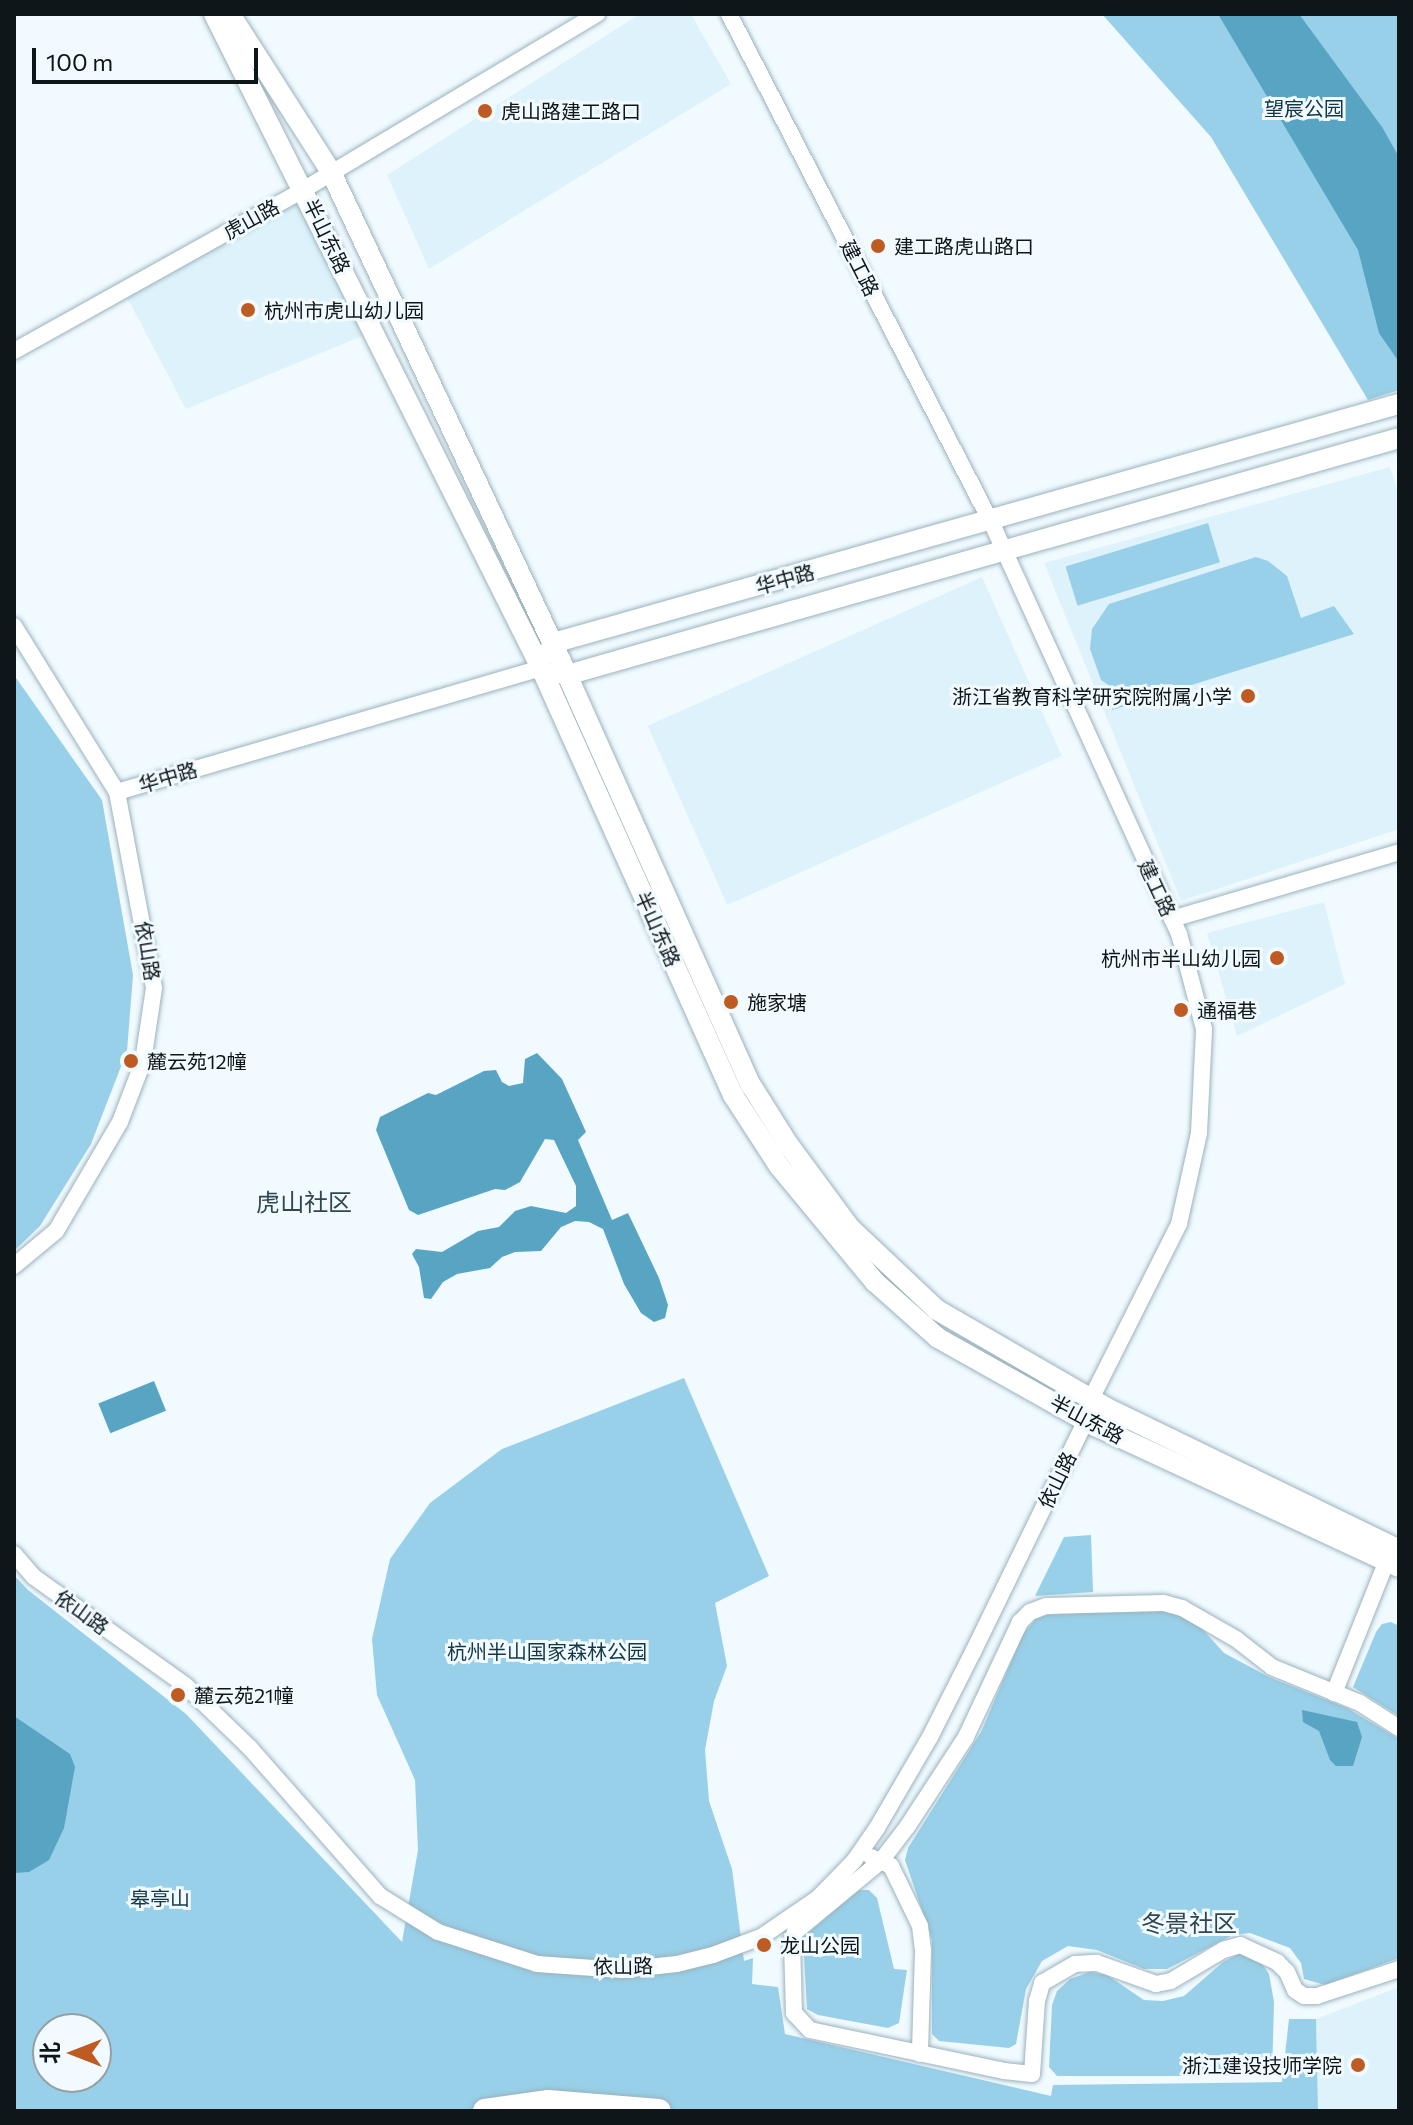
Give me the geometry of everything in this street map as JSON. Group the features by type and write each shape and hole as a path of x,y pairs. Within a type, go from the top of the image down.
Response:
{"highway":[{"path":"485,2111 548,2102 659,2111"}],"main road":[{"name":"半山东路","path":"214,14 541,668 733,1095 779,1166 875,1282 938,1338 1086,1420 1394,1556"},
{"name":"半山东路","path":"230,14 331,172 553,643 751,1085 788,1144 850,1228 937,1310 1091,1399 1394,1556"},
{"name":"华中路","path":"553,643 991,522 1399,404"},
{"name":"华中路","path":"1051,535 1172,488 1399,415"},
{"name":"华中路","path":"1044,507 1172,488 1399,427"},
{"name":"华中路","path":"567,675 1399,438"},
{"path":"553,643 541,668 567,675"}],"street":[{"name":"虎山路","path":"14,351 303,190 597,14"},
{"name":"建工路","path":"729,14 991,522 1172,919 1204,1029 1199,1133 1179,1224 1091,1399 1086,1420"},
{"name":"依山路","path":"14,626 117,792 154,988 143,1062 120,1122 56,1231 14,1266"},
{"name":"华中路","path":"117,792 541,668"},
{"path":"1172,919 1399,852"},
{"name":"依山路","path":"14,1554 34,1577 186,1686 250,1748 380,1896 438,1932 537,1964 622,1970 677,1964 761,1937 818,1898 858,1856 930,1737 1086,1420"},
{"path":"1334,1693 1394,1556"},
{"path":"1399,1728 1360,1703 1272,1667 1230,1635 1173,1605 1046,1606 1030,1612 1020,1622 966,1737 881,1861 795,1932 792,1942 794,2013 810,2030 1032,2074 1037,2001 1042,1983 1075,1964 1097,1963 1156,1984 1171,1981 1223,1950 1240,1945 1277,1962 1287,1972 1295,1990 1304,1996 1317,1996 1399,1969"},
{"path":"858,1856 891,1866 920,1926 923,1950 920,2054"}],"shaded area":[{"path":"640,14 691,14 731,84 429,269 387,175"},
{"path":"1218,14 1299,14 1382,127 1399,157 1399,362 1379,333 1358,250"},
{"name":"杭州市虎山幼儿园","path":"303,190 374,331 186,409 123,290"},
{"name":"浙江省教育科学研究院附属小学","path":"1390,467 1399,496 1399,829 1181,901 1044,563"},
{"path":"982,577 1062,756 727,905 648,726"},
{"name":"杭州市半山幼儿园","path":"1324,902 1345,984 1237,1036 1207,933"},
{"path":"537,1053 562,1079 586,1132 578,1140 612,1220 628,1213 659,1278 668,1305 665,1318 654,1322 641,1313 624,1284 603,1229 589,1222 575,1221 561,1227 541,1251 515,1252 502,1257 490,1268 457,1274 443,1282 431,1299 424,1298 419,1267 412,1254 416,1249 442,1252 478,1231 499,1227 515,1211 531,1206 566,1213 576,1206 576,1186 554,1140 545,1139 520,1182 505,1190 495,1189 418,1215 409,1210 376,1130 380,1117 428,1093 436,1095 484,1071 496,1070 502,1082 509,1086 523,1083 525,1059"},
{"path":"154,1381 166,1411 110,1433 98,1403"},
{"path":"1302,1710 1357,1722 1362,1737 1353,1766 1336,1766 1330,1760 1319,1731 1303,1722"},
{"path":"14,1716 70,1754 75,1767 64,1828 49,1860 29,1872 14,1873"},
{"name":"浙江建设技师学院","path":"1399,1987 1399,2111 1318,2111 1316,2019"}],"green space":[{"name":"望宸公园","path":"1102,14 1399,14 1399,390 1368,400 1211,137"},
{"path":"1208,523 1220,562 1077,606 1066,567"},
{"path":"1256,557 1268,561 1287,576 1301,618 1334,606 1354,634 1112,710 1105,692 1113,688 1101,680 1090,649 1092,629 1109,604"},
{"path":"14,675 102,800 133,975 127,1051 91,1144 40,1226 14,1251"},
{"name":"杭州半山国家森林公园","path":"684,1378 769,1576 715,1603 727,1666 714,1701 705,1750 709,1801 732,1869 744,1961 753,1958 752,1984 778,1987 785,2034 1051,2096 1053,2085 1282,2082 1289,2019 1316,2019 1318,2111 14,2111 14,1575 28,1590 186,1714 402,1942 418,1850 415,1780 377,1695 372,1639 390,1559 430,1503 502,1449"},
{"path":"1091,1535 1093,1592 1035,1596 1064,1537"},
{"path":"1168,1608 1196,1622 1224,1653 1269,1677 1347,1708 1399,1739 1399,1958 1325,1985 1304,1979 1301,1963 1290,1948 1250,1933 1233,1935 1167,1969 1144,1969 1097,1950 1068,1946 1042,1961 1026,1989 1016,2044 1009,2048 939,2041 932,2034 932,1940 905,1860 908,1848 981,1732 1023,1634 1036,1619 1047,1615"},
{"path":"1391,1622 1399,1626 1399,1716 1353,1687 1376,1632 1382,1624"},
{"path":"859,1890 869,1890 877,1898 894,1969 907,1970 899,2023 888,2028 818,2015 807,2009 803,1937"},
{"path":"1241,1953 1258,1958 1269,1974 1274,2002 1272,2076 1057,2076 1049,2067 1052,2005 1057,1991 1070,1979 1090,1972 1107,1975 1144,2000 1163,2001 1184,1996 1223,1962"}],"place":[{"name":"虎山路建工路口","path":"485,111"},
{"name":"建工路虎山路口","path":"878,246"},
{"name":"杭州市虎山幼儿园","path":"248,310"},
{"name":"浙江省教育科学研究院附属小学","path":"1248,696"},
{"name":"杭州市半山幼儿园","path":"1277,958"},
{"name":"施家塘","path":"731,1002"},
{"name":"通福巷","path":"1181,1010"},
{"name":"麓云苑12幢","path":"131,1061"},
{"name":"麓云苑21幢","path":"178,1695"},
{"name":"龙山公园","path":"764,1945"},
{"name":"浙江建设技师学院","path":"1358,2065"}],"district":[{"name":"虎山社区","path":"304,1202"},
{"name":"冬景社区","path":"1189,1923"}],"park label":[{"name":"皋亭山","path":"160,1898"}]}
